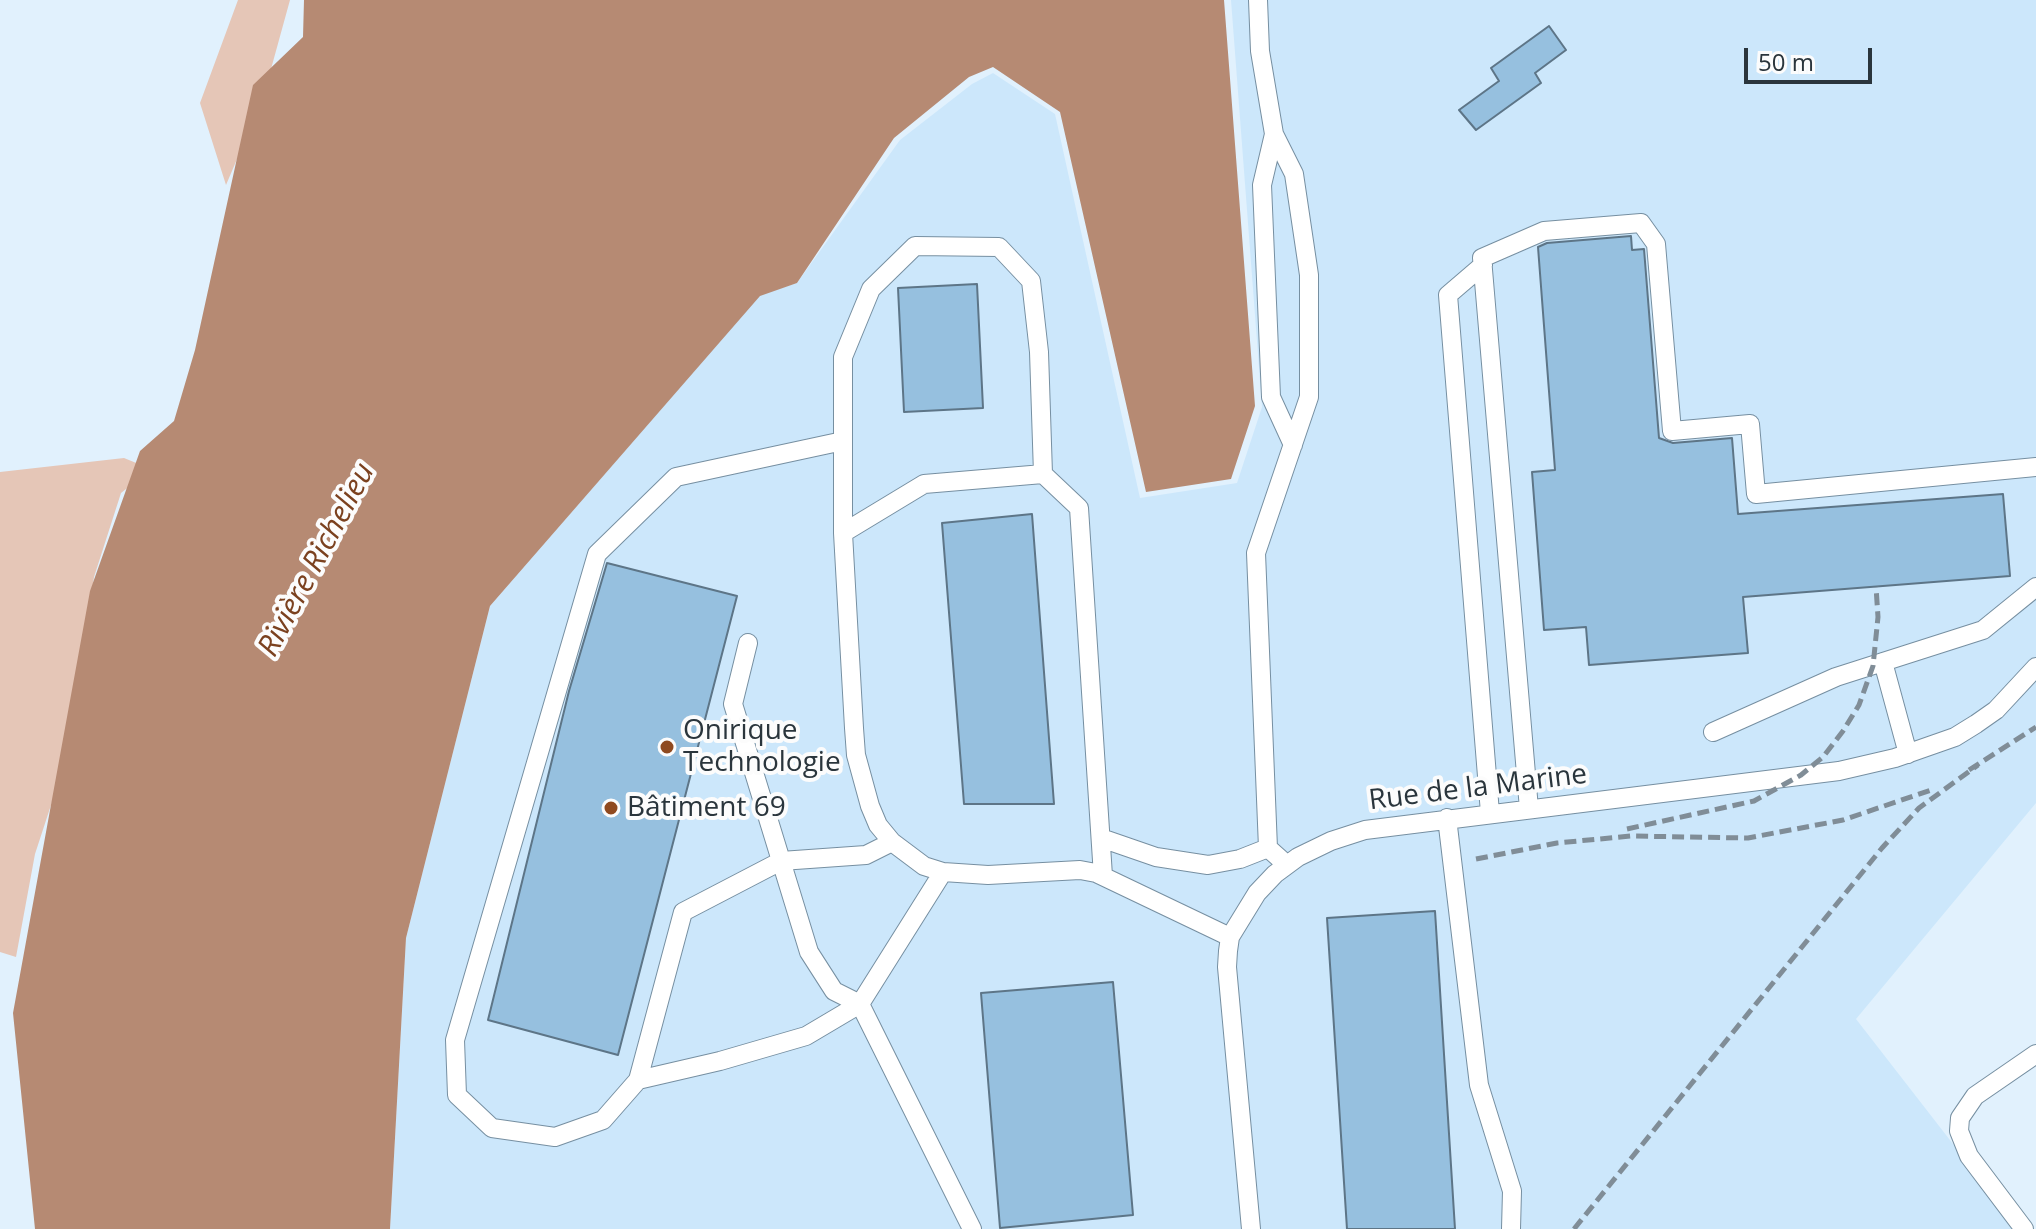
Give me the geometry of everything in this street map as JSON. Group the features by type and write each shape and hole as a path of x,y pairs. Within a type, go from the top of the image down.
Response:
{"street":[{"path":"1258,0 1260,51 1274,134 1294,174 1309,275 1309,397 1256,553 1268,848 1287,865"},
{"path":"1274,134 1262,185 1271,397 1293,445"},
{"path":"1529,809 1482,258 1544,231 1641,223 1656,244 1672,431 1750,424 1756,494 2036,467"},
{"path":"1103,876 1079,508 1043,474 1039,352 1031,281 999,247 915,246 871,289 843,357 843,533 856,755 878,825 892,842 924,866 943,872 988,875 1080,870 1103,876 1230,937"},
{"path":"1483,265 1448,295 1490,813"},
{"path":"843,441 676,477 597,554 455,1040 457,1095 492,1128 555,1137 603,1120 638,1080 683,912 781,861 866,855 892,842"},
{"path":"843,533 924,484 1043,474"},
{"path":"1713,732 1836,677 1983,630 2036,587"},
{"path":"748,643 733,704 809,952 834,991 860,1004 972,1229"},
{"path":"1883,662 1908,754"},
{"name":"Rue de la Marine","path":"1251,1229 1227,967 1230,937 1257,893 1298,857 1331,841 1365,830 1839,771 1908,754 1955,737 1996,710 2036,667"},
{"path":"1447,818 1479,1085 1512,1191 1511,1229"},
{"path":"1101,838 1156,857 1208,865 1240,859 1268,848"},
{"path":"638,1080 806,1036 860,1004 943,872"},
{"path":"2024,1229 1969,1156 1959,1131 1960,1118 1975,1096 2036,1054"}],"shaded area":[{"path":"238,0 290,0 263,98 226,185 200,103"},
{"path":"1231,0 2036,0 2036,803 1856,1019 2019,1229 390,1229 406,938 490,606 760,295 797,283 900,140 972,84 993,73 1055,114 1140,498 1237,483 1262,407"},
{"path":"124,458 151,469 121,493 94,577 68,753 35,854 16,957 0,952 0,472"}],"water":[{"name":"Rivière Richelieu","path":"304,0 1224,0 1255,406 1231,479 1146,492 1060,112 993,67 969,77 894,138 797,283 760,296 490,606 406,938 390,1229 35,1229 13,1013 90,591 140,451 174,421 195,350 253,85 303,37"}],"building":[{"path":"1549,26 1566,50 1535,73 1541,83 1476,130 1459,110 1499,81 1491,68"},
{"path":"1631,236 1632,250 1644,249 1659,438 1673,443 1732,438 1738,514 2003,494 2010,576 1743,597 1748,653 1589,665 1586,627 1544,630 1532,472 1555,470 1538,247 1547,243"},
{"path":"977,284 983,408 904,412 898,288"},
{"path":"1032,514 1054,804 964,804 942,523"},
{"name":"Bâtiment 69","path":"607,563 737,596 618,1055 488,1020 569,691"},
{"path":"1435,911 1455,1229 1347,1229 1327,918"},
{"path":"1113,982 1133,1215 1000,1228 981,993"}],"railway":[{"path":"1627,829 1754,801 1801,775 1823,757 1859,705 1873,666 1878,617 1876,587"},
{"path":"1969,770 2036,727"},
{"path":"1574,1229 1882,848 1919,808 1978,765"},
{"path":"1476,859 1557,843 1631,836 1748,838 1843,820 1934,789"}],"place":[{"name":"Onirique Technologie","path":"667,747"},
{"name":"Bâtiment 69","path":"611,808"}]}
